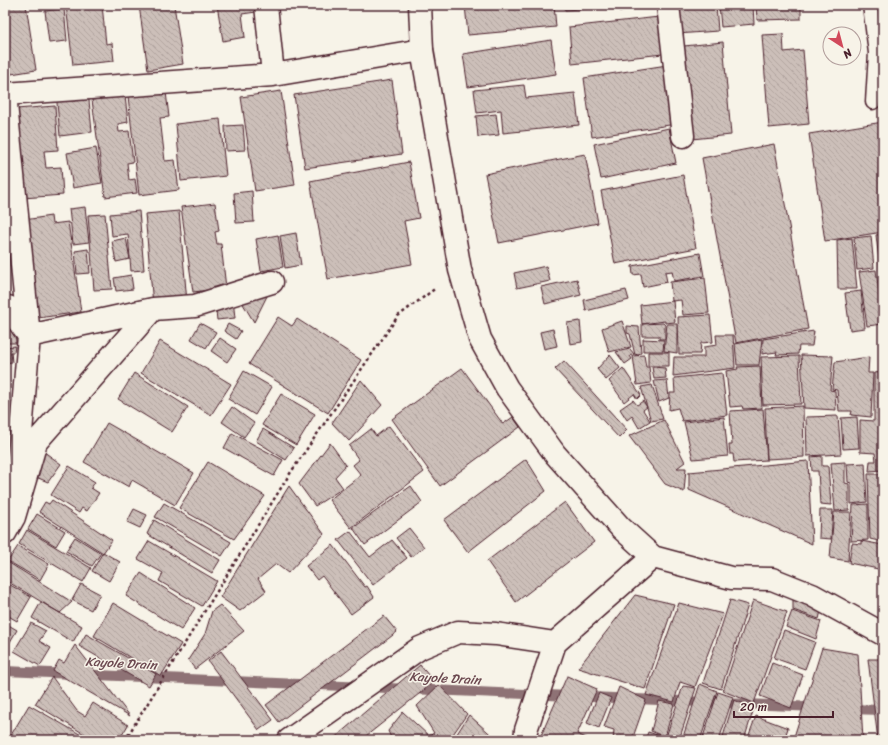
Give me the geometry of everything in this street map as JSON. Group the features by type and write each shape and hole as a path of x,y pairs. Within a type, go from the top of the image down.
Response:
{"street":[{"path":"266,5 273,75"},
{"path":"420,5 422,50 460,270 480,339 507,388 555,454 621,528 653,557 731,578 772,579 812,595 883,634"},
{"path":"668,5 683,136"},
{"path":"9,525 29,336 5,94 273,75 422,50"},
{"path":"29,336 153,309 195,306 272,282"},
{"path":"5,310 8,307 29,336"},
{"path":"9,525 36,442 153,309"},
{"path":"525,740 526,730 555,643 653,557"},
{"path":"289,740 420,648 458,632 496,634 555,643"}],"lane":[{"path":"870,5 879,53 873,102"}],"path":[{"path":"125,740 289,475 398,316 460,270"}],"building":[{"path":"5,5 26,5 36,70 5,75"},
{"path":"66,5 102,5 106,44 112,43 114,61 73,65"},
{"path":"139,5 174,5 183,64 148,70"},
{"path":"217,5 255,5 256,12 242,14 245,37 223,41"},
{"path":"465,5 554,5 556,27 468,35"},
{"path":"564,5 611,5 611,7 565,10"},
{"path":"618,5 661,5 661,7 619,11"},
{"path":"677,5 716,5 718,31 677,34"},
{"path":"719,5 753,5 754,24 721,27"},
{"path":"756,5 801,5 801,19 757,20"},
{"path":"64,9 67,41 49,43 45,11"},
{"path":"659,17 663,54 572,64 569,27"},
{"path":"783,34 784,52 803,50 809,124 769,128 762,35"},
{"path":"551,40 556,74 468,87 463,54"},
{"path":"723,42 731,135 692,139 684,46"},
{"path":"667,65 676,124 592,137 584,78"},
{"path":"392,80 402,154 305,168 294,95"},
{"path":"524,85 526,98 575,93 579,125 503,133 501,110 477,113 474,90"},
{"path":"88,90 92,132 60,136 56,92 67,91 68,101 75,101 74,92"},
{"path":"281,91 295,185 255,191 241,97"},
{"path":"166,92 169,117 160,118 165,161 175,160 179,190 139,195 128,96"},
{"path":"125,96 128,122 118,124 119,132 129,131 133,162 127,163 129,180 135,179 137,193 105,197 92,100"},
{"path":"55,106 58,150 44,151 46,168 61,167 63,195 23,198 16,109"},
{"path":"496,114 499,135 478,137 476,116"},
{"path":"220,119 226,176 181,181 176,124"},
{"path":"883,122 883,232 825,241 809,134"},
{"path":"243,125 245,150 226,151 225,126"},
{"path":"669,128 676,163 601,179 594,144"},
{"path":"774,144 808,329 736,343 702,158"},
{"path":"96,148 102,183 73,188 67,153"},
{"path":"585,154 598,223 499,243 485,174"},
{"path":"409,162 419,218 404,221 412,264 328,279 310,181"},
{"path":"683,175 696,248 615,264 601,191"},
{"path":"252,191 254,222 236,223 234,193"},
{"path":"215,203 219,231 215,232 217,244 221,244 226,288 193,292 181,207"},
{"path":"85,207 89,242 73,244 69,209"},
{"path":"139,211 144,270 131,271 128,234 112,236 110,214"},
{"path":"179,211 187,302 153,305 145,214"},
{"path":"105,214 112,289 94,290 88,215"},
{"path":"51,216 52,224 68,222 81,312 38,318 24,220"},
{"path":"296,233 301,265 285,268 280,236"},
{"path":"883,234 883,293 876,235"},
{"path":"278,235 283,267 261,271 256,239"},
{"path":"871,236 874,268 857,270 854,238"},
{"path":"126,238 130,259 116,262 112,241"},
{"path":"852,238 857,289 838,289 837,240"},
{"path":"88,249 90,273 77,274 75,251"},
{"path":"700,253 704,276 674,281 672,271 665,272 667,282 643,287 641,274 633,275 632,266"},
{"path":"546,266 550,281 517,288 514,273"},
{"path":"876,270 883,324 867,326 859,272"},
{"path":"131,275 133,289 116,291 114,278"},
{"path":"705,278 709,313 683,315 681,300 672,301 670,282"},
{"path":"577,279 581,295 545,304 541,287"},
{"path":"626,290 629,300 586,311 584,300"},
{"path":"861,291 865,328 850,330 845,293"},
{"path":"267,296 254,322 240,299"},
{"path":"233,300 235,318 217,320 215,302"},
{"path":"673,301 675,322 665,323 665,321 642,324 640,305"},
{"path":"710,315 713,342 701,343 700,354 679,354 678,317"},
{"path":"5,317 15,325 16,343 5,343"},
{"path":"278,317 292,326 297,319 361,360 328,413 249,364"},
{"path":"580,321 582,342 570,344 567,323"},
{"path":"622,321 631,347 609,352 602,328"},
{"path":"200,323 216,332 206,348 191,339"},
{"path":"663,323 665,325 665,339 659,339 659,336 642,336 642,324"},
{"path":"228,324 241,331 236,339 224,331"},
{"path":"667,324 677,324 677,353 664,351"},
{"path":"627,326 639,327 641,353 635,355 630,334 627,333"},
{"path":"553,329 557,346 544,349 540,332"},
{"path":"814,331 812,346 799,346 798,354 776,355 777,352 762,354 763,339"},
{"path":"716,335 733,335 735,368 673,376 674,357 704,357 704,347 717,345"},
{"path":"220,338 236,349 227,362 211,351"},
{"path":"643,339 664,340 663,351 643,351"},
{"path":"762,339 759,365 737,365 735,344"},
{"path":"160,341 231,384 211,415 141,373"},
{"path":"15,346 14,352 11,352 12,362 5,363 5,347"},
{"path":"630,349 634,354 630,356 632,359 625,364 616,352"},
{"path":"648,352 669,352 669,366 648,366"},
{"path":"610,355 620,368 606,380 597,369"},
{"path":"644,355 646,367 649,367 651,383 637,385 633,356"},
{"path":"801,355 833,356 830,390 835,391 836,410 804,408"},
{"path":"799,356 801,404 763,405 761,357"},
{"path":"869,357 868,373 873,373 871,417 851,415 852,411 839,411 837,390 832,389 835,362"},
{"path":"564,361 627,430 619,438 555,369"},
{"path":"760,366 762,408 743,409 742,406 730,407 726,371 738,369 737,367"},
{"path":"652,367 665,368 666,378 654,379"},
{"path":"462,368 503,424 513,417 520,427 440,486 392,419"},
{"path":"623,368 641,395 637,399 634,394 624,402 609,381"},
{"path":"244,371 272,387 255,415 228,399"},
{"path":"883,372 883,470 869,471 870,461 876,461 875,453 860,452 860,420 874,421 874,373"},
{"path":"134,373 188,407 172,432 118,399"},
{"path":"722,373 727,415 682,421 678,408 669,410 670,393 675,393 674,378"},
{"path":"361,380 382,405 349,441 332,423"},
{"path":"667,380 669,398 659,402 654,381"},
{"path":"652,385 663,419 651,421 641,387"},
{"path":"281,394 315,414 296,445 262,425"},
{"path":"633,400 637,405 643,401 647,407 643,410 650,421 639,428 632,416 627,420 620,409"},
{"path":"803,406 804,457 767,459 765,408"},
{"path":"232,407 254,423 244,437 222,422"},
{"path":"763,409 767,460 734,462 733,454 730,454 729,445 732,445 730,411"},
{"path":"838,416 841,454 807,456 806,417"},
{"path":"9,417 10,427 5,428 5,418"},
{"path":"724,417 728,456 693,459 684,422"},
{"path":"857,417 859,448 843,449 841,418"},
{"path":"664,420 685,462 677,468 686,468 684,492 665,484 629,436"},
{"path":"107,423 194,473 175,505 132,480 129,487 84,462"},
{"path":"389,426 424,472 351,528 329,500 361,475 353,465 359,460 349,446 371,429 376,436"},
{"path":"263,429 294,448 286,460 256,441"},
{"path":"232,433 283,460 274,476 224,448"},
{"path":"330,443 346,465 335,477 343,488 315,506 299,484"},
{"path":"40,449 61,464 48,482 31,475"},
{"path":"822,456 822,466 828,466 831,505 820,504 818,471 812,471 811,457"},
{"path":"526,459 546,491 468,552 444,520"},
{"path":"808,461 812,544 689,490 689,472"},
{"path":"208,462 265,496 234,539 179,508"},
{"path":"845,462 845,483 849,484 849,510 835,511 831,463"},
{"path":"865,463 867,502 851,504 851,483 848,482 847,464"},
{"path":"69,466 95,482 91,488 99,493 87,511 82,508 79,513 51,495"},
{"path":"868,474 883,474 883,542 870,539"},
{"path":"289,486 324,534 288,573 276,564 258,579 266,591 240,611 220,597"},
{"path":"411,486 422,502 365,545 353,528"},
{"path":"52,500 112,540 103,553 39,512 45,502 49,504"},
{"path":"565,502 594,542 516,602 487,561"},
{"path":"164,503 231,542 222,556 155,517"},
{"path":"868,504 868,540 851,541 853,505"},
{"path":"134,509 147,515 140,528 127,522"},
{"path":"820,510 833,510 831,539 819,538"},
{"path":"834,512 851,512 848,561 830,558"},
{"path":"37,514 65,531 56,546 28,529"},
{"path":"154,520 220,560 212,573 147,534"},
{"path":"409,528 424,547 411,557 396,538"},
{"path":"27,530 91,568 83,582 19,544"},
{"path":"350,531 370,557 392,540 407,558 373,585 338,540"},
{"path":"75,537 101,553 92,566 66,551"},
{"path":"149,541 217,581 202,606 159,581 163,573 138,559"},
{"path":"861,541 883,545 883,570 849,563 852,543 861,544"},
{"path":"333,545 365,587 367,586 374,597 351,614 322,576 317,580 306,566"},
{"path":"18,546 49,564 40,580 8,561"},
{"path":"103,552 120,562 109,581 92,571"},
{"path":"6,561 72,602 60,613 5,580"},
{"path":"141,573 195,608 181,630 126,596"},
{"path":"5,582 31,597 17,621 5,614"},
{"path":"81,584 100,594 91,610 72,600"},
{"path":"635,595 674,604 645,689 578,668"},
{"path":"793,599 822,607 819,619 793,610"},
{"path":"730,600 748,605 721,689 703,683"},
{"path":"753,600 787,612 754,703 723,691"},
{"path":"41,602 82,626 73,642 32,618"},
{"path":"113,603 181,644 161,676 94,636"},
{"path":"679,603 723,614 695,687 680,682 674,702 646,695"},
{"path":"220,605 244,631 195,669 188,660 205,634 212,611"},
{"path":"792,611 821,621 816,639 786,627"},
{"path":"384,616 397,632 279,722 266,705"},
{"path":"5,623 17,630 7,647 5,646"},
{"path":"31,623 46,631 39,641 51,648 40,666 14,651"},
{"path":"784,630 815,642 805,669 774,658"},
{"path":"86,634 156,674 149,686 79,646"},
{"path":"75,645 130,716 53,671 59,660 64,663"},
{"path":"822,648 858,654 863,740 793,740"},
{"path":"221,651 273,720 259,730 208,661"},
{"path":"868,659 883,659 883,740 878,740"},
{"path":"772,663 803,675 791,708 760,696"},
{"path":"420,665 434,682 361,740 332,740"},
{"path":"567,676 597,689 577,734 591,740 539,740"},
{"path":"52,677 77,711 85,716 93,703 128,725 119,740 94,740 35,704"},
{"path":"700,684 717,691 700,740 682,740"},
{"path":"439,685 467,714 449,740 392,740 388,731 403,712 429,736 434,733 417,706"},
{"path":"683,686 696,688 679,740 665,740"},
{"path":"619,687 646,700 632,740 613,740 614,730 604,727"},
{"path":"718,692 733,697 719,740 702,740"},
{"path":"599,693 611,698 599,728 587,723"},
{"path":"734,700 754,708 744,740 722,740"},
{"path":"659,701 674,704 665,737 651,731"},
{"path":"29,705 90,740 8,740"},
{"path":"469,715 497,740 453,740"},
{"path":"756,716 788,728 784,740 747,740"},
{"path":"648,732 663,737 662,740 645,740"}],"waterway":[{"name":"Kayole Drain","path":"5,671 816,707"},
{"name":"Kayole Drain","path":"848,709 883,710"}]}
